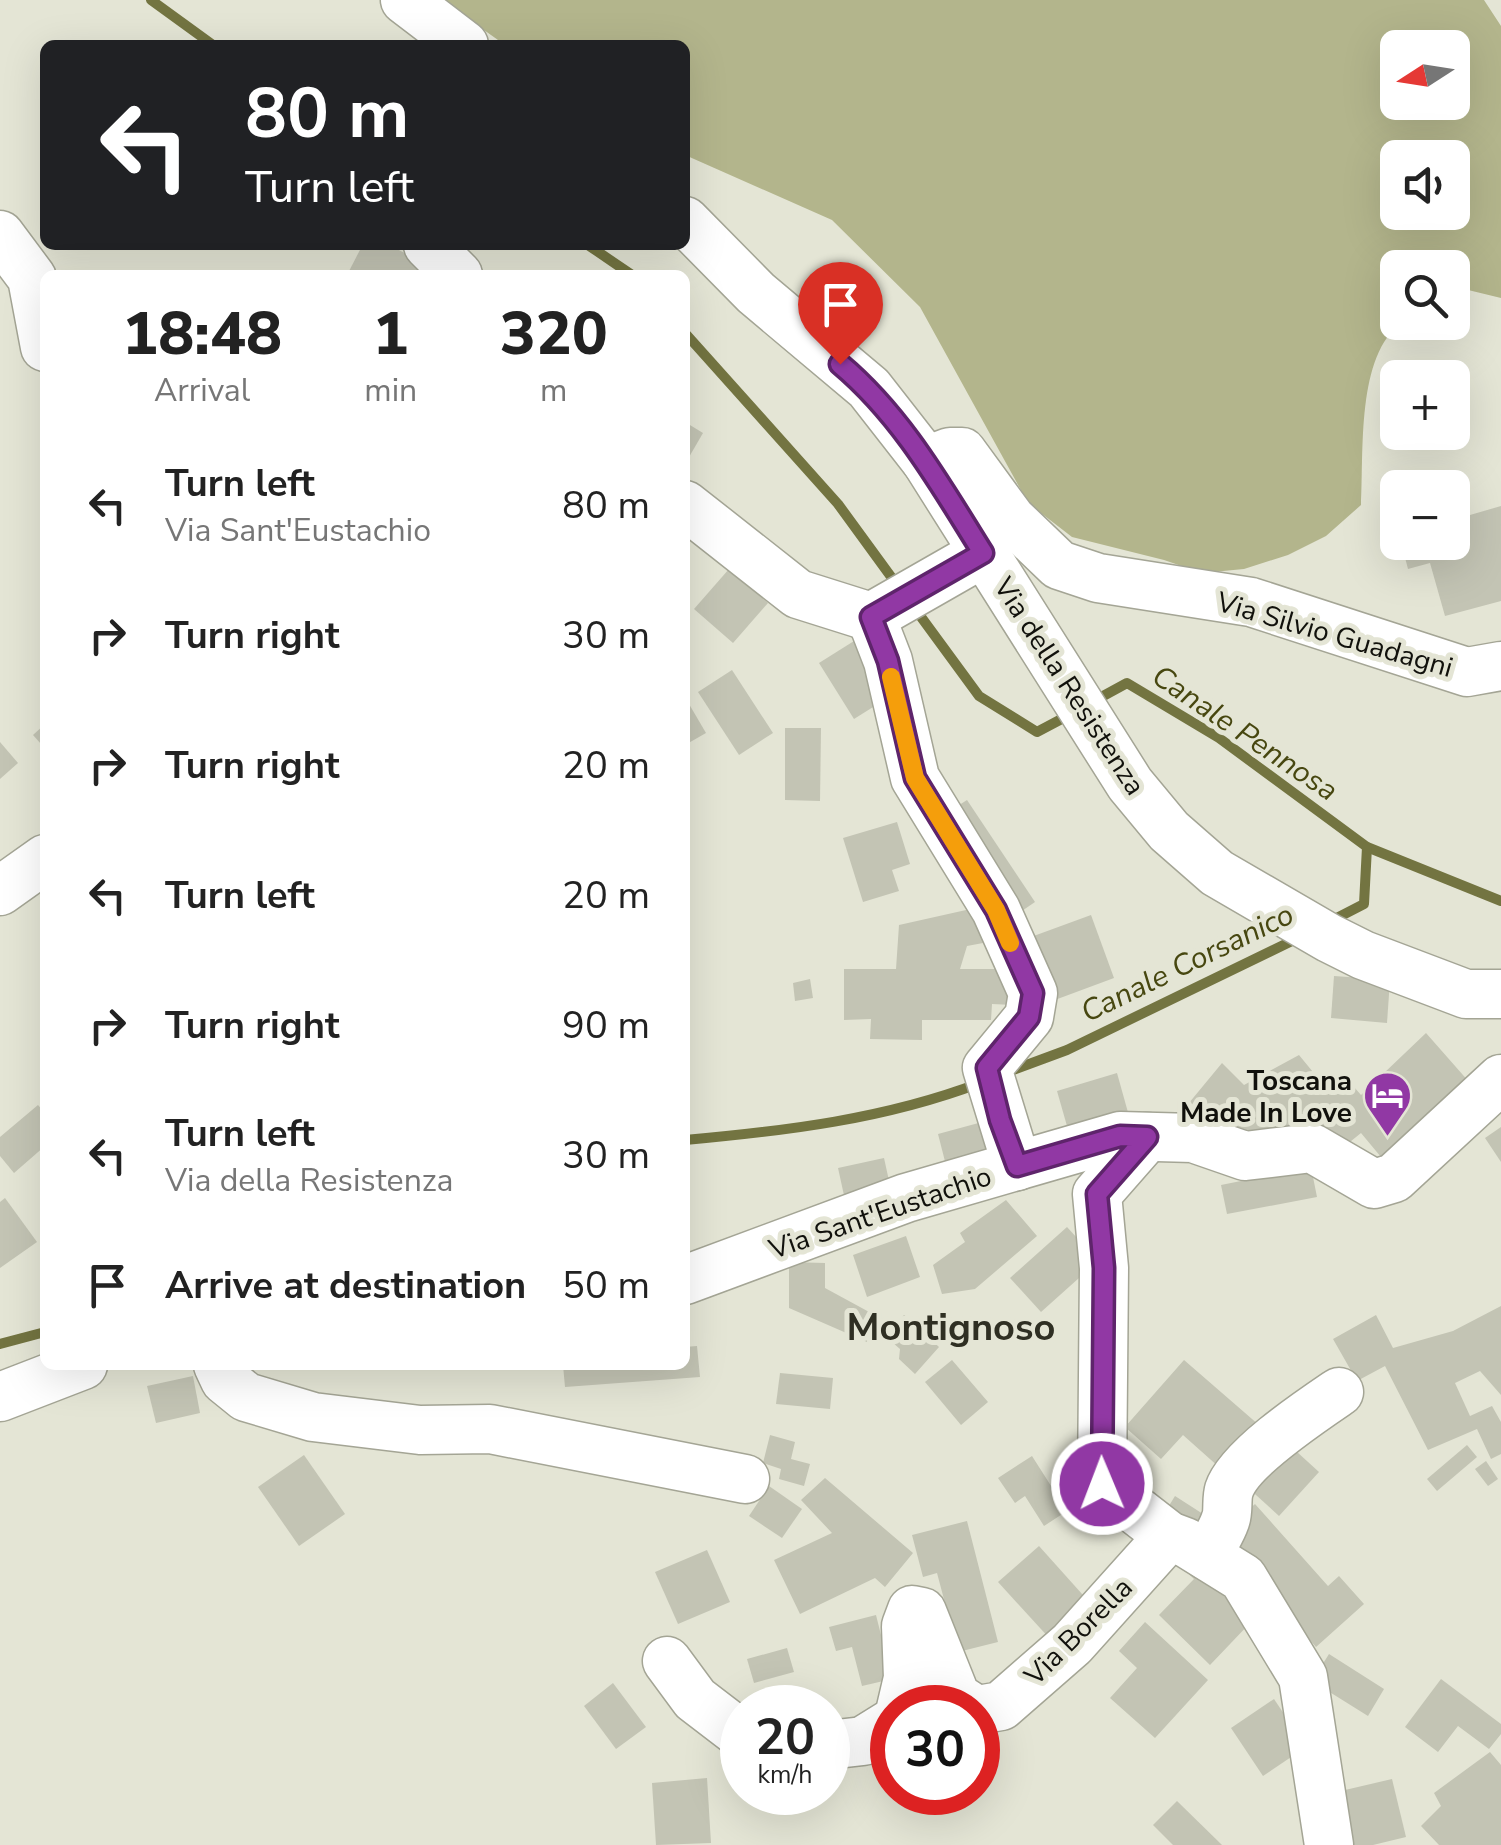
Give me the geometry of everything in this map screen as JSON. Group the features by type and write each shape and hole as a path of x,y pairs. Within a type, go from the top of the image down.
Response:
{"street":[{"path":"405,0 457,40"},
{"name":"Via della Resistenza","path":"690,226 756,292 869,388 926,460 963,565 1065,680 1130,784 1169,831 1217,873 1363,954 1466,994 1501,994"},
{"path":"0,235 32,278 40,320"},
{"path":"433,250 453,270"},
{"name":"Via Silvio Guadagni","path":"926,460 962,452 1011,519 1059,565 1072,570 1098,578 1251,602 1467,672 1501,666"},
{"path":"690,509 798,594 871,617 963,565"},
{"path":"871,617 888,661 915,778 996,910 1033,993 1029,1017 992,1088 1017,1166"},
{"path":"0,891 40,863"},
{"name":"Via Sant'Eustachio","path":"690,1278 906,1198 1120,1136 1194,1138 1245,1156 1312,1148 1374,1184 1394,1178 1501,1079"},
{"path":"1147,1137 1097,1194 1104,1268 1102,1484 1189,1546 1244,1578 1303,1677 1330,1845"},
{"path":"0,1397 70,1370"},
{"path":"220,1370 225,1380 246,1398 313,1417 420,1430 490,1429 745,1479"},
{"path":"1189,1546 1214,1538 1226,1520 1229,1489 1251,1461 1339,1392"},
{"name":"Via Borella","path":"1000,1706 1189,1546"},
{"name":"Via Borella","path":"906,1685 906,1626 912,1610 922,1612 951,1685"},
{"path":"667,1662 695,1699 720,1718"}],"green space":[{"path":"442,0 1484,0 1501,26 1501,298 1470,290 1470,250 1380,250 1380,340 1386,340 1377,357 1365,406 1361,505 1326,536 1288,555 1244,569 1202,573 1072,537 1028,503 920,307 832,220 690,157 690,40 498,40"}],"building":[{"path":"360,250 399,250 437,270 350,270"},
{"path":"690,425 703,433 690,455"},
{"path":"1501,506 1501,601 1445,616 1430,563 1408,569 1406,560 1470,560 1470,515"},
{"path":"729,569 768,603 733,643 694,609"},
{"path":"854,641 889,697 854,719 819,663"},
{"path":"732,670 773,733 739,755 698,692"},
{"path":"690,706 706,733 690,742"},
{"path":"785,728 821,728 820,801 785,800"},
{"path":"0,742 18,763 0,779"},
{"path":"967,800 1035,902 1007,921 939,818"},
{"path":"897,822 910,864 892,870 899,891 863,902 843,838"},
{"path":"975,908 983,943 967,946 960,969 1009,969 1014,1005 992,1004 991,1020 922,1020 922,1040 870,1039 871,1019 844,1020 844,969 896,969 899,925"},
{"path":"1091,915 1114,978 1044,1004 1020,941"},
{"path":"1334,976 1390,980 1387,1023 1331,1018"},
{"path":"810,979 813,998 795,1001 793,983"},
{"path":"1426,1033 1470,1083 1386,1163 1361,1133 1340,1150 1318,1126 1290,1140 1248,1150 1184,1109 1222,1063 1244,1085 1299,1055 1331,1094 1348,1080 1361,1095"},
{"path":"1117,1073 1129,1116 1069,1133 1057,1091"},
{"path":"38,1105 40,1107 40,1150 14,1173 0,1156 0,1137"},
{"path":"997,1118 1009,1161 949,1177 938,1134"},
{"path":"1501,1127 1501,1162 1485,1138"},
{"path":"1308,1152 1317,1197 1227,1214 1221,1185 1276,1174"},
{"path":"884,1158 891,1190 845,1200 838,1168"},
{"path":"5,1198 37,1242 0,1268 0,1202"},
{"path":"1006,1200 1037,1236 975,1289 942,1294 933,1265 965,1242 960,1233"},
{"path":"1067,1227 1098,1261 1041,1312 1010,1278"},
{"path":"906,1236 920,1277 867,1297 853,1255"},
{"path":"789,1262 825,1263 825,1288 871,1313 867,1342 789,1308"},
{"path":"1501,1306 1501,1395 1480,1371 1455,1383 1470,1416 1492,1406 1501,1422 1501,1454 1491,1459 1477,1429 1428,1450 1385,1366 1357,1381 1333,1339 1376,1315 1393,1348 1453,1331"},
{"path":"904,1315 939,1347 915,1374 899,1359 900,1349 885,1336"},
{"path":"697,1346 700,1377 565,1387 563,1370 690,1370 690,1347"},
{"path":"952,1360 988,1402 961,1425 925,1382"},
{"path":"1184,1360 1267,1432 1229,1476 1183,1435 1161,1459 1125,1427"},
{"path":"780,1373 833,1378 830,1409 776,1404"},
{"path":"193,1376 200,1413 156,1423 147,1386"},
{"path":"770,1435 795,1442 791,1459 810,1464 804,1486 779,1479 781,1469 763,1463"},
{"path":"1285,1441 1319,1472 1279,1516 1245,1485"},
{"path":"1467,1445 1477,1457 1437,1491 1427,1479"},
{"path":"304,1455 345,1514 299,1546 258,1487"},
{"path":"1032,1456 1067,1511 1044,1526 1025,1496 1015,1503 998,1478"},
{"path":"1486,1461 1498,1479 1488,1486 1475,1469"},
{"path":"825,1478 913,1553 885,1587 875,1578 800,1614 774,1560 832,1533 801,1500"},
{"path":"769,1486 802,1509 782,1538 749,1516"},
{"path":"1175,1496 1217,1523 1201,1548 1159,1522"},
{"path":"1255,1504 1328,1586 1339,1576 1364,1604 1316,1647 1219,1536"},
{"path":"967,1521 998,1642 958,1652 937,1573 923,1577 912,1535"},
{"path":"1039,1546 1091,1604 1051,1640 998,1582"},
{"path":"707,1550 730,1602 678,1624 655,1572"},
{"path":"1174,1560 1235,1582 1224,1596 1251,1622 1210,1665 1159,1615 1194,1579"},
{"path":"876,1615 892,1679 862,1686 852,1647 836,1651 829,1627"},
{"path":"1145,1622 1208,1680 1155,1738 1110,1698 1137,1668 1119,1651"},
{"path":"787,1648 794,1672 754,1683 747,1659"},
{"path":"1329,1654 1384,1689 1368,1716 1312,1681"},
{"path":"1441,1679 1501,1724 1501,1734 1489,1749 1458,1726 1438,1752 1405,1727"},
{"path":"613,1683 646,1727 616,1749 584,1706"},
{"path":"1274,1699 1306,1747 1263,1776 1231,1728"},
{"path":"1490,1752 1501,1765 1501,1845 1439,1845 1421,1826 1441,1806 1434,1793"},
{"path":"707,1778 711,1843 656,1845 652,1783"},
{"path":"1392,1779 1406,1837 1373,1845 1340,1845 1328,1794"},
{"path":"1177,1801 1222,1845 1173,1845 1153,1825"}],"waterway":[{"name":"Canale Pennosa","path":"151,0 206,40"},
{"name":"Canale Pennosa","path":"595,250 625,270"},
{"name":"Canale Pennosa","path":"690,339 838,504 900,589"},
{"name":"Canale Pennosa","path":"913,606 979,696 1037,732 1071,714"},
{"name":"Canale Pennosa","path":"1094,701 1127,683 1219,738 1367,847 1501,901"},
{"name":"Canale Corsanico","path":"1331,921 1364,904 1367,847"},
{"name":"Canale Corsanico","path":"1005,1073 1067,1050 1298,938"},
{"name":"Canale Corsanico","path":"690,1139 835,1122 908,1106 980,1083"},
{"name":"Canale Corsanico","path":"0,1344 40,1333"}],"slow traffic":[{"path":"891,677 915,778 996,910 1010,943"}],"place":[{"name":"Toscana Made In Love","path":"1387,1138"}],"district":[{"name":"Montignoso","path":"951,1327"}],"route":[{"path":"840,364 869,388 926,460 983,553 871,617 888,661 915,778 996,910 1033,993 1029,1017 987,1068 1017,1166 1120,1136 1147,1137 1097,1194 1104,1268 1102,1484"}]}
